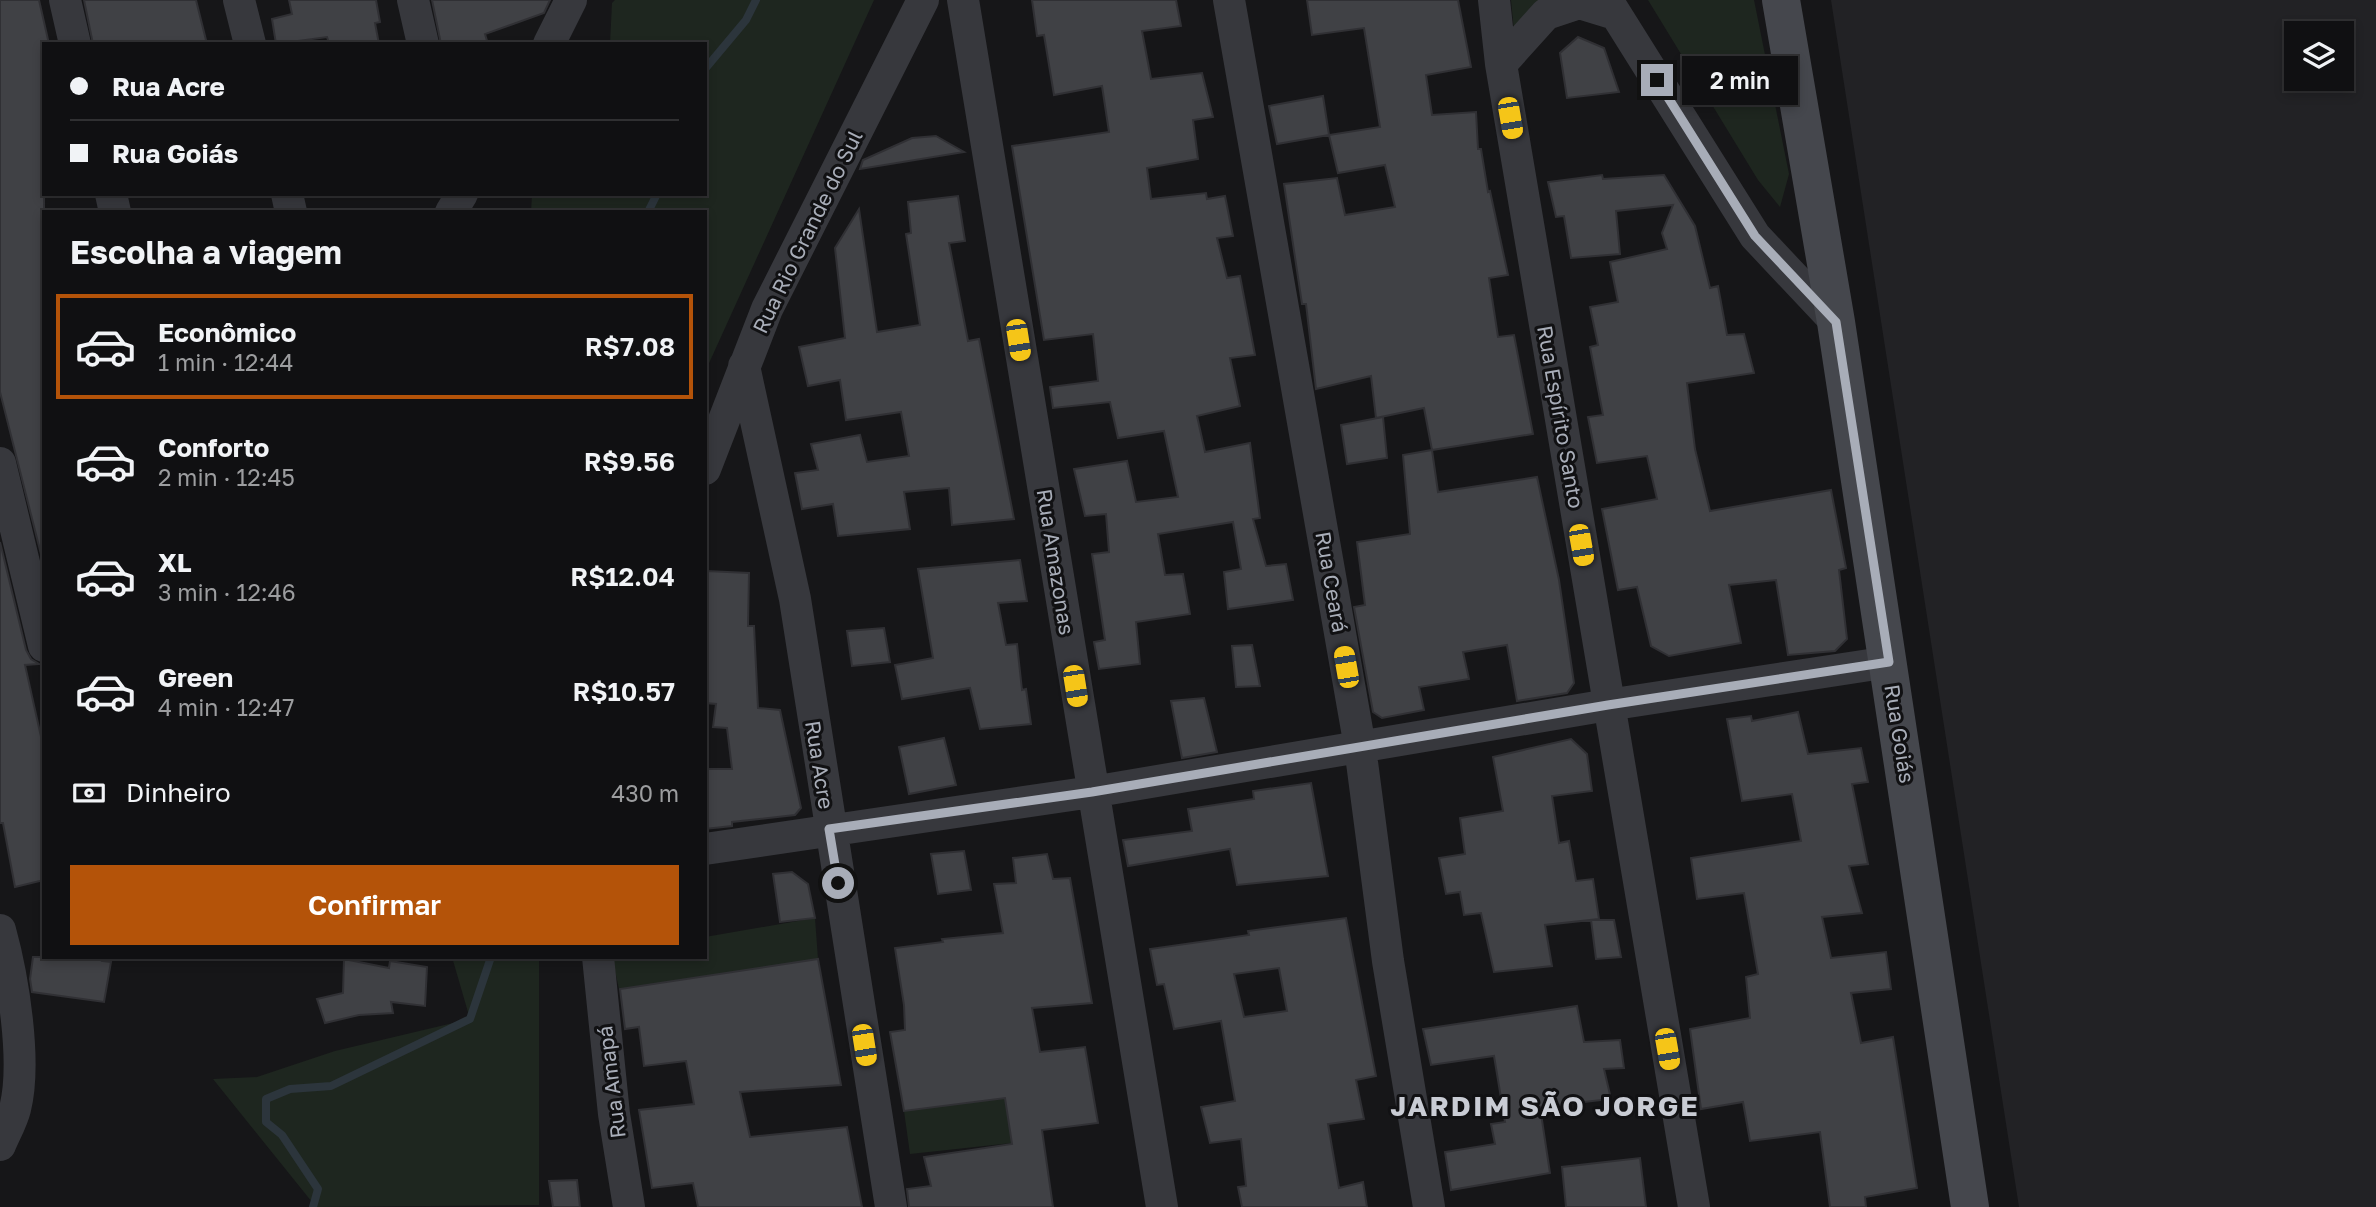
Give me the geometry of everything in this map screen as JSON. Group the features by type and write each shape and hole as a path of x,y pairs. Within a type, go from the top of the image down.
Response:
{"street":[{"path":"65,0 75,42"},
{"path":"239,0 250,42"},
{"path":"413,0 423,42"},
{"name":"Rua Rio Grande do Sul","path":"707,464 767,309 923,0"},
{"name":"Rua Amazonas","path":"963,0 1162,1207"},
{"name":"Rua Ceará","path":"1229,0 1360,747 1388,961 1429,1207"},
{"name":"Rua Espírito Santo","path":"1494,0 1501,64 1694,1207"},
{"name":"Rua Goiás","path":"1781,0 1836,322 1970,1207"},
{"path":"550,42 572,2"},
{"path":"1501,64 1546,13 1579,3 1611,7 1755,236 1836,322"},
{"name":"Rua Acre","path":"744,366 794,599 891,1207"},
{"path":"0,463 42,638"},
{"path":"707,849 1092,792 1608,705 1889,662"},
{"path":"0,930 18,1069 15,1109 0,1144"},
{"name":"Rua Amapá","path":"598,959 614,1114 629,1207"}],"shaded area":[{"path":"615,0 874,0 707,368 707,210 531,210 532,196 707,196 707,42 610,42 612,3"},
{"path":"1511,0 1573,0 1515,41"},
{"path":"1648,0 1754,0 1789,174 1780,207 1758,180"},
{"path":"1831,0 2376,0 2376,1207 2019,1207"},
{"path":"815,918 818,959 619,989 612,959 707,959 707,937"},
{"path":"453,959 539,959 539,1205 316,1207 213,1079 257,1077 335,1051 470,1019"},
{"path":"1005,1098 1012,1143 910,1154 904,1111"}],"building":[{"path":"0,0 39,0 49,42 42,42 42,558 0,392"},
{"path":"84,0 196,0 206,42 93,42"},
{"path":"289,0 376,0 380,22 375,23 379,42 329,42 327,37 276,42 272,19 292,14"},
{"path":"432,0 550,0 544,13 485,34 487,42 441,42"},
{"path":"1032,0 1176,0 1181,26 1142,31 1151,79 1202,73 1213,117 1193,120 1198,159 1147,168 1151,199 1206,193 1207,199 1225,196 1233,236 1217,238 1227,278 1240,276 1255,355 1230,358 1240,406 1197,416 1205,452 1250,443 1260,518 1253,519 1266,566 1286,564 1293,600 1228,609 1224,572 1241,569 1233,522 1158,534 1165,575 1183,574 1190,614 1136,622 1140,664 1099,669 1094,642 1105,640 1092,554 1109,552 1106,514 1085,516 1074,469 1127,461 1136,502 1178,497 1164,431 1118,438 1110,402 1053,408 1050,387 1098,381 1093,334 1044,340 1012,146 1109,132 1102,86 1054,95 1044,35 1037,36"},
{"path":"1307,0 1458,0 1471,67 1426,75 1432,115 1476,112 1478,149 1481,149 1488,192 1490,191 1508,275 1489,278 1498,337 1514,335 1533,434 1432,450 1424,408 1376,418 1371,376 1316,389 1306,304 1302,304 1284,184 1337,178 1345,215 1395,207 1385,165 1338,173 1329,135 1380,127 1364,28 1312,35"},
{"path":"1578,37 1604,48 1619,92 1567,98 1560,53"},
{"path":"1323,96 1329,135 1277,144 1269,106"},
{"path":"936,136 964,152 860,169 863,160 912,138"},
{"path":"1602,175 1603,179 1664,175 1695,226 1710,288 1718,286 1727,335 1744,334 1754,373 1687,383 1695,449 1710,511 1831,490 1846,568 1839,570 1847,639 1835,651 1788,655 1776,580 1729,585 1741,643 1669,656 1651,646 1637,587 1618,590 1602,509 1657,499 1647,456 1597,463 1588,417 1603,415 1590,347 1598,345 1590,307 1618,302 1610,262 1667,249 1662,233 1673,205 1616,211 1620,254 1571,258 1564,216 1556,217 1548,182"},
{"path":"958,196 965,241 949,243 968,341 979,339 1014,519 952,525 949,488 904,492 910,529 838,536 833,504 802,509 795,473 818,470 811,444 860,435 867,462 909,456 901,412 846,420 840,380 808,386 799,347 845,338 835,248 859,209 877,332 920,325 906,234 911,233 908,202"},
{"path":"1383,417 1387,458 1347,464 1341,425"},
{"path":"1432,450 1438,492 1537,477 1559,580 1574,683 1567,693 1517,701 1507,645 1463,652 1469,679 1419,687 1424,710 1382,718 1373,712 1354,607 1365,605 1357,542 1410,534 1403,455"},
{"path":"0,542 26,650 31,659 39,664 25,665 42,741 42,880 15,887 3,823 0,823"},
{"path":"1020,560 1027,601 998,603 1006,645 1017,644 1022,690 1026,689 1031,724 980,729 970,688 902,699 895,665 933,658 918,569"},
{"path":"707,571 749,573 748,626 754,626 758,708 780,710 801,808 795,815 732,822 732,826 707,829 707,769 732,769 727,728 713,727 716,704 707,703"},
{"path":"884,628 890,662 852,666 847,631"},
{"path":"1252,645 1260,686 1236,687 1232,646"},
{"path":"1204,698 1217,752 1182,758 1171,701"},
{"path":"1798,712 1808,754 1861,748 1868,782 1852,784 1868,864 1849,866 1862,913 1822,917 1831,958 1886,952 1891,989 1851,993 1861,1043 1893,1037 1917,1188 1865,1197 1866,1207 1830,1207 1820,1132 1750,1141 1743,1102 1701,1109 1690,1029 1750,1018 1746,977 1758,974 1744,893 1697,899 1691,858 1801,841 1792,794 1742,801 1727,719 1751,716 1752,721"},
{"path":"944,738 956,785 909,794 899,747"},
{"path":"1571,739 1587,754 1592,791 1552,796 1559,843 1569,841 1576,881 1593,879 1599,919 1545,925 1552,966 1494,972 1481,913 1464,915 1460,892 1446,894 1439,858 1465,854 1460,818 1503,811 1493,757"},
{"path":"1311,783 1328,876 1237,885 1230,849 1128,866 1123,840 1192,831 1188,809 1254,799 1253,791"},
{"path":"964,851 971,890 938,894 931,854"},
{"path":"1047,854 1053,879 1070,878 1092,1003 1032,1008 1040,1052 1085,1047 1098,1123 1042,1130 1053,1207 909,1207 907,1189 931,1186 924,1157 1012,1144 1005,1098 904,1111 890,1032 905,1030 895,948 943,942 942,939 1003,933 994,884 1016,883 1013,858"},
{"path":"792,872 808,884 815,918 780,922 773,874"},
{"path":"1346,918 1376,1076 1356,1080 1364,1119 1328,1124 1339,1188 1363,1182 1367,1207 1242,1207 1238,1187 1246,1186 1241,1139 1210,1143 1201,1107 1235,1101 1221,1021 1174,1029 1164,984 1157,985 1150,949 1249,935 1248,931","holes":["1279,968 1287,1011 1244,1017 1234,974"]},
{"path":"1591,920 1614,920 1621,957 1596,959"},
{"path":"33,957 102,959 111,962 104,1002 32,992 30,979"},
{"path":"344,959 389,968 390,961 427,967 425,1006 391,1002 393,1013 359,1015 325,1023 317,999 343,993"},
{"path":"818,959 841,1085 740,1092 750,1137 847,1127 862,1207 698,1207 693,1183 652,1188 639,1110 694,1104 686,1061 644,1066 639,1027 625,1029 620,989"},
{"path":"1577,1006 1584,1042 1620,1040 1624,1068 1604,1069 1611,1099 1540,1107 1550,1173 1451,1190 1445,1152 1495,1144 1491,1124 1505,1122 1494,1056 1431,1065 1423,1029"},
{"path":"1640,1158 1646,1207 1566,1207 1562,1167"},
{"path":"577,1180 580,1207 553,1207 549,1181"}],"waterway":[{"path":"707,67 746,20 756,0"},
{"path":"649,210 656,196"},
{"path":"313,1207 318,1189 282,1135 266,1122 266,1099 290,1089 331,1086 470,1019 490,959"}],"district":[{"name":"JARDIM SÃO JORGE","path":"1545,1106"}],"route":[{"path":"838,883 829,829 1092,792 1608,705 1889,662 1836,322 1755,236 1657,80"}]}
